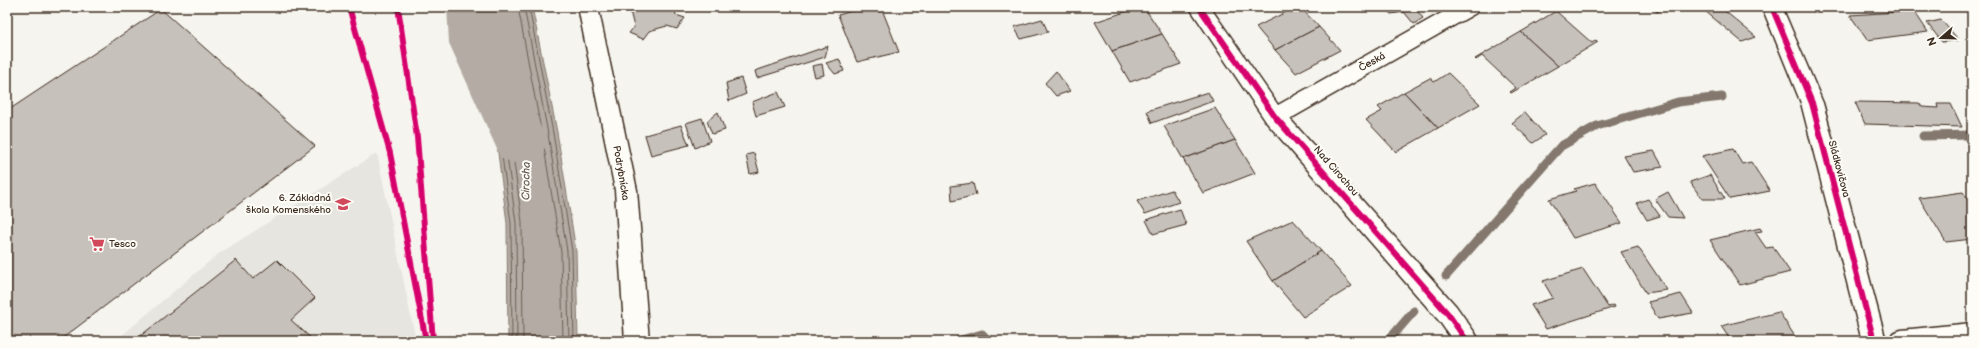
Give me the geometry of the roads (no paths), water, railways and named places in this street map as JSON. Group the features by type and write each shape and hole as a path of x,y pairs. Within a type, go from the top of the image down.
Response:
{"street":[{"name":"Podrybnícka","path":"588,7 626,190 637,341"},
{"name":"Nad Cirochou","path":"1199,7 1275,117 1448,314 1467,341"},
{"name":"Česká","path":"1275,117 1469,7"},
{"name":"Sládkovičova","path":"1772,7 1812,103 1874,341"},
{"path":"1901,341 1972,334"}],"water":[{"path":"478,7 532,7 557,132 576,251 578,341 508,341 507,223"}],"waterway":[{"name":"Cirocha","path":"472,7 475,43 520,142"},
{"path":"1446,276 1561,146 1597,126 1678,102 1722,97"},
{"path":"1923,136 1972,135"},
{"path":"1388,341 1414,311"},
{"path":"958,341 982,334 989,341"}],"place":[{"name":"6. Základná škola Komenského","path":"343,204"},
{"name":"Tesco","path":"97,244"}]}
